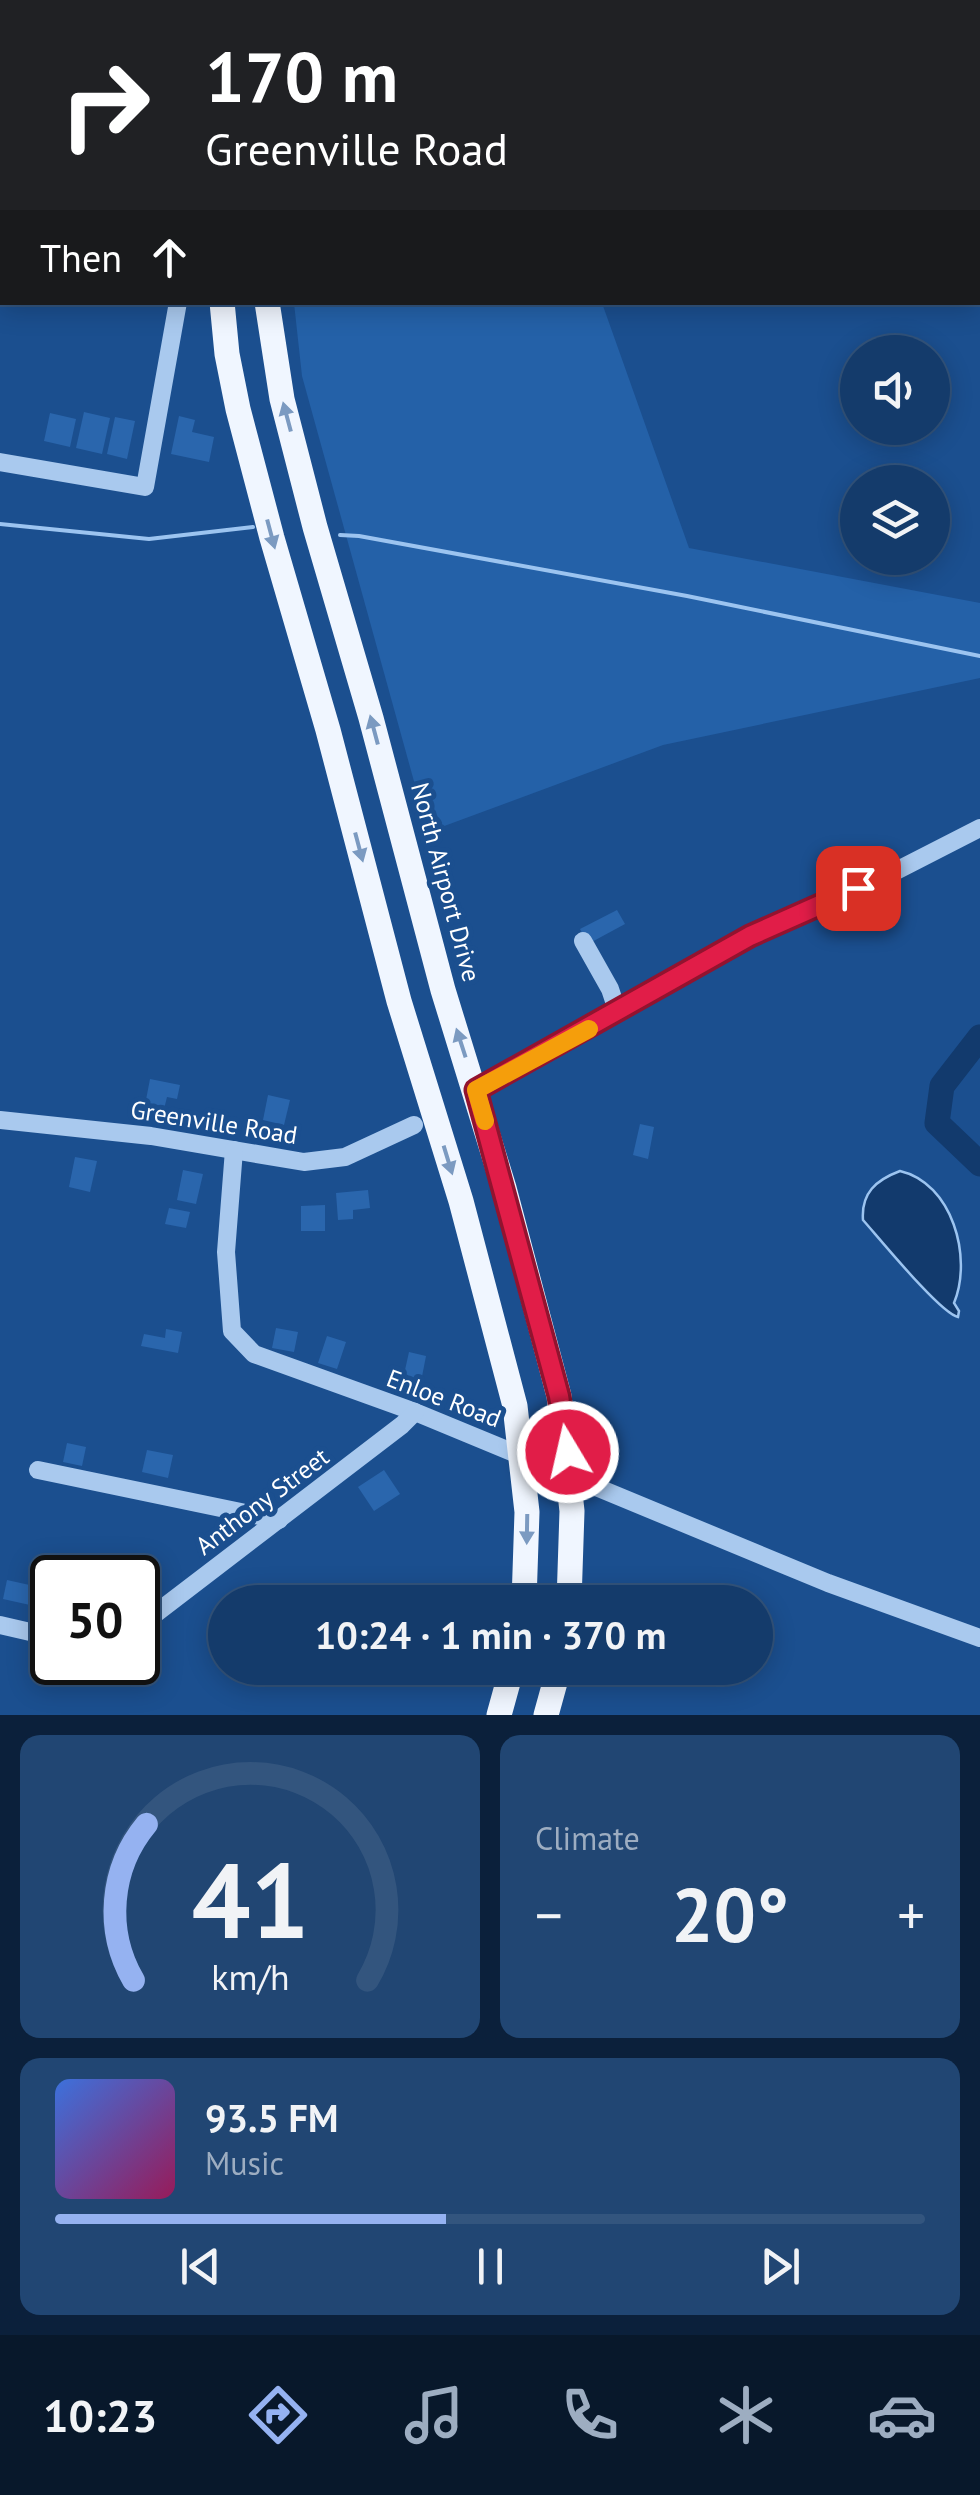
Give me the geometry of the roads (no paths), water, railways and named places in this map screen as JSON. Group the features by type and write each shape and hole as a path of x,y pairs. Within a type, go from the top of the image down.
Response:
{"main road":[{"path":"222,305 238,409 263,505 400,1001 466,1219 515,1406 527,1512 525,1585"},
{"name":"North Airport Drive","path":"267,305 282,399 443,990 476,1090 559,1396 572,1511 570,1585"},
{"path":"499,1715 507,1685"},
{"path":"546,1715 554,1685"}],"street":[{"path":"0,462 145,488 177,305"},
{"path":"476,1090 750,936 980,828"},
{"path":"583,942 618,1013"},
{"name":"Greenville Road","path":"0,1120 151,1136 292,1162 329,1160 356,1153 414,1126"},
{"name":"Enloe Road","path":"234,1150 226,1252 232,1331 254,1354 416,1412 828,1583 980,1638"},
{"name":"Anthony Street","path":"160,1610 416,1412"},
{"path":"38,1470 279,1520"},
{"path":"0,1625 30,1632"}],"waterway":[{"path":"0,524 149,539 253,527"},
{"path":"340,535 687,596 980,656"},
{"path":"980,1037 942,1086 937,1123 980,1164"}]}
